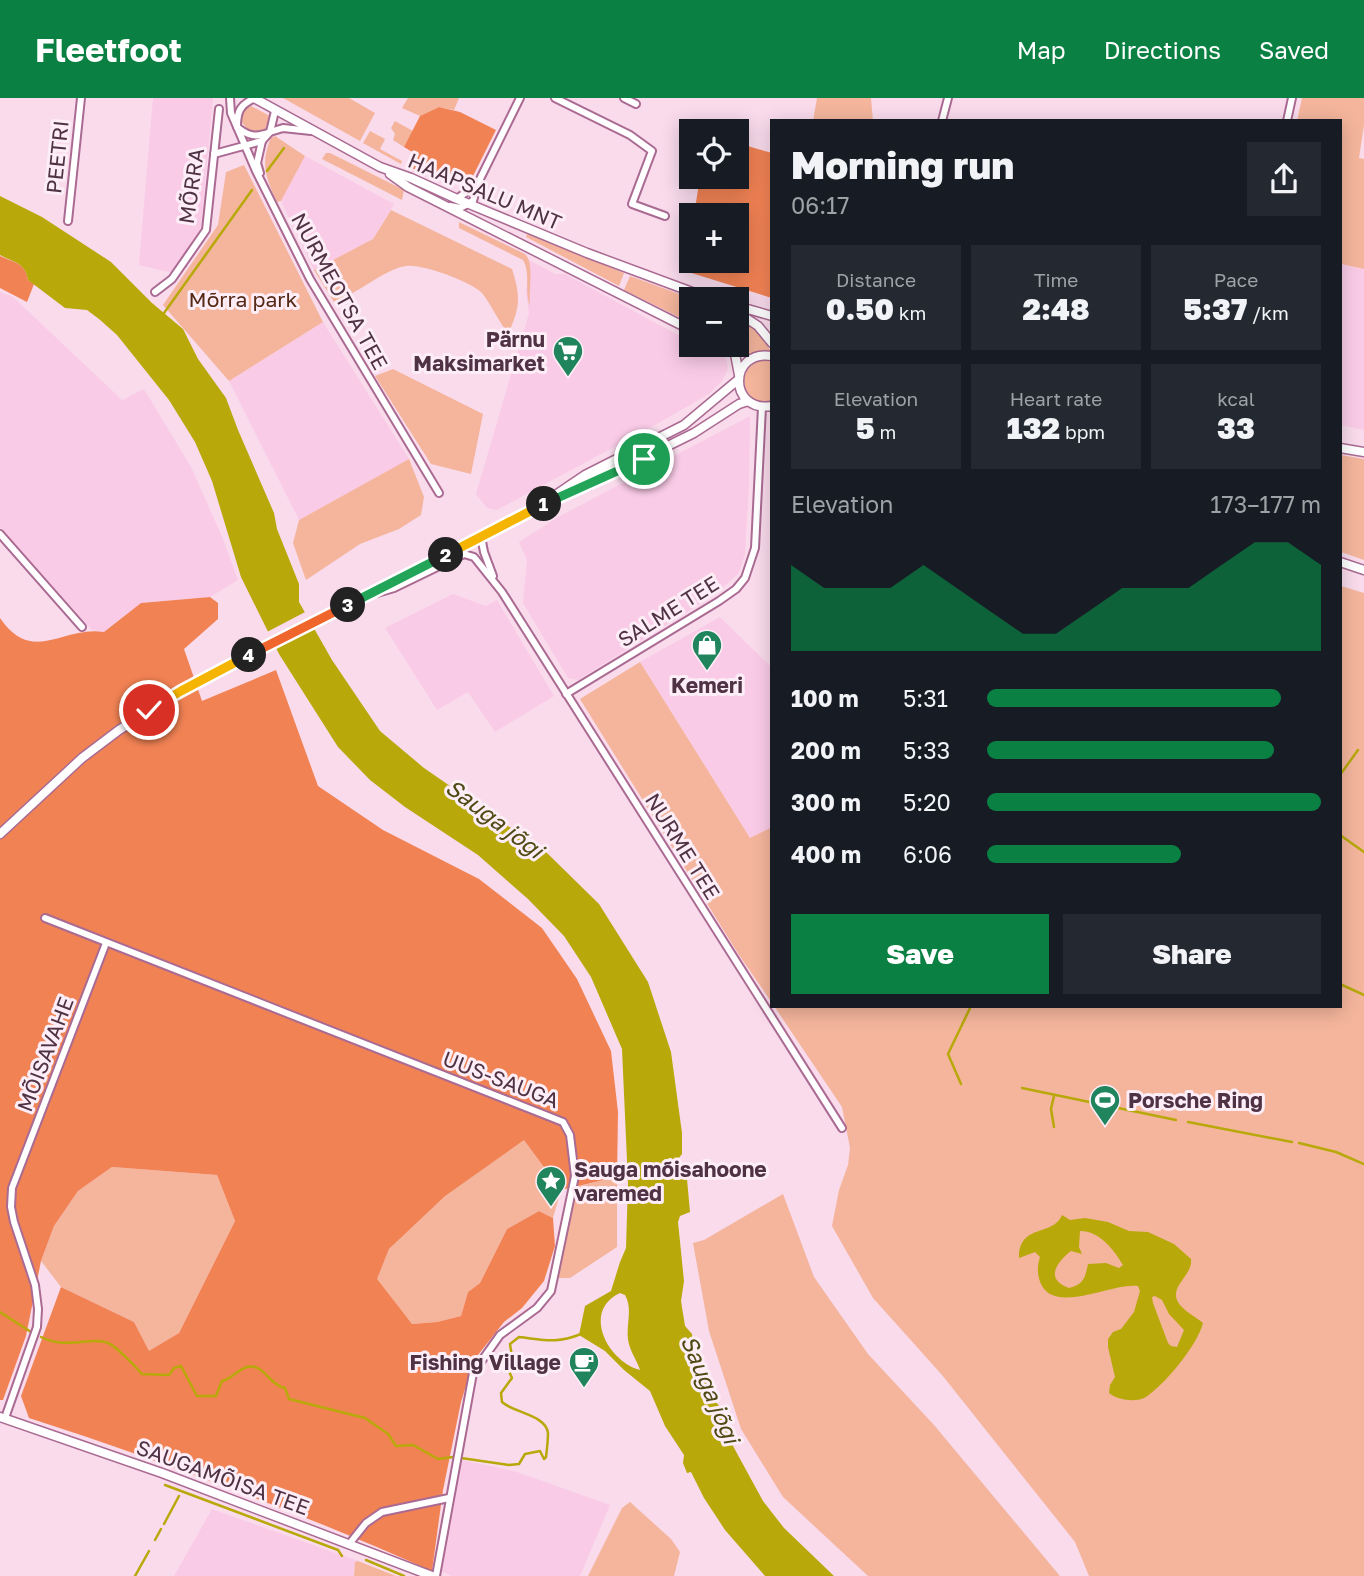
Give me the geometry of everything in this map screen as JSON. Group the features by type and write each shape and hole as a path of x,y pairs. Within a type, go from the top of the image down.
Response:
{"main road":[{"name":"HAAPSALU MNT","path":"254,98 380,167 587,253 679,287"},
{"path":"380,167 418,192 679,324"},
{"path":"749,311 770,316"},
{"path":"749,319 770,341"},
{"path":"534,509 585,475 684,425 739,377 746,363 753,358 770,356"},
{"path":"736,357 740,390 748,401 762,407 770,406"},
{"path":"0,834 54,782 119,730 181,691 534,509 654,454 748,401"},
{"path":"1342,448 1364,452"},
{"path":"1342,563 1364,570"},
{"name":"SAUGAMÕISA TEE","path":"3,1418 162,1473 434,1576"}],"street":[{"name":"PEETRI","path":"68,220 81,98"},
{"name":"NURMEOTSA TEE","path":"230,98 231,113 237,127 310,279 439,493"},
{"path":"254,98 243,104 237,114 237,127 247,135 260,137 283,128 311,131"},
{"path":"446,205 460,208 469,204 520,98"},
{"path":"555,98 630,135 653,151 632,204 665,216"},
{"path":"624,98 636,104"},
{"path":"943,119 948,98"},
{"path":"1287,119 1292,98"},
{"name":"MÕRRA","path":"155,292 172,279 205,230 219,109"},
{"path":"214,154 262,141 270,132 275,111"},
{"path":"262,141 257,163 262,181"},
{"path":"457,199 478,183"},
{"name":"SALME TEE","path":"566,694 719,601 736,589 745,578 755,548 762,407"},
{"path":"0,534 82,627"},
{"name":"NURME TEE","path":"481,536 495,581"},
{"path":"370,595 394,588 464,554 474,557 472,541"},
{"name":"NURME TEE","path":"474,557 495,581 842,1128"},
{"name":"UUS-SAUGA","path":"45,918 563,1122 570,1135 575,1176 551,1291 537,1308 500,1335 473,1373 434,1576"},
{"name":"MÕISAVAHE","path":"3,1418 37,1327 38,1309 35,1285 14,1222 12,1188 106,943"},
{"path":"350,1543 366,1523 382,1511 450,1498"}],"shaded area":[{"path":"153,98 213,98 201,228 173,273 139,265"},
{"path":"439,107 460,112 496,130 466,186 408,167 414,153 404,147 420,116"},
{"path":"749,146 770,152 770,297 749,291 749,287 737,287 691,273 749,273 749,203 696,203 698,189 749,189"},
{"path":"305,156 394,204 373,239 314,270 281,201"},
{"path":"0,256 22,267 28,280 34,284 27,302 0,288"},
{"path":"527,259 555,274 565,274 679,336 679,357 724,357 728,369 722,381 709,394 497,510 487,508 476,494 529,313 526,292"},
{"path":"1342,264 1364,269 1364,430 1342,425"},
{"path":"0,292 13,297 122,400 144,389 191,467 238,580 210,597 141,603 104,632 92,630 0,527"},
{"path":"323,322 409,459 299,520 229,381"},
{"path":"750,416 745,554 739,573 714,595 578,680 568,678 523,603 527,560 519,542 560,516"},
{"path":"453,594 486,606 497,600 554,696 495,732 468,692 437,710 385,628"},
{"path":"210,597 218,603 218,619 184,649 202,701 276,670 318,786 383,830 479,879 542,928 577,979 611,1051 618,1112 617,1177 561,1190 524,1140 445,1196 389,1249 377,1279 412,1324 461,1316 468,1292 480,1283 507,1229 539,1211 553,1218 555,1246 544,1281 522,1308 504,1322 474,1360 461,1402 443,1490 432,1571 233,1489 29,1418 21,1396 61,1287 134,1322 149,1351 179,1333 235,1221 217,1175 112,1167 78,1191 54,1226 41,1261 26,1336 3,1400 0,1400 0,618 12,632 37,642 89,631 104,632 141,603"},
{"path":"720,617 770,666 770,828 750,838 640,662"},
{"path":"462,1460 514,1471 610,1505 580,1576 452,1576 441,1571"},
{"path":"212,1509 358,1561 355,1563 354,1576 174,1576"}],"green space":[{"path":"283,98 349,98 375,113 360,141"},
{"path":"408,98 459,98 454,110 439,107 420,116 402,108"},
{"path":"817,98 871,98 873,119 813,119"},
{"path":"1302,98 1364,98 1364,125 1359,158 1364,159 1364,269 1342,264 1342,119 1297,119"},
{"path":"251,106 270,116 265,130 248,130 241,121 245,109"},
{"path":"395,121 413,131 404,147 393,140 395,134 391,128"},
{"path":"370,131 385,139 380,149 402,161 401,164 363,143"},
{"path":"275,136 305,156 281,201 277,202 267,178 265,163 271,138"},
{"path":"326,153 404,190 402,200 322,159"},
{"name":"Mõrra park","path":"244,165 323,322 229,381 163,305 218,225 226,172"},
{"path":"391,210 512,269 518,302 508,334 482,293 458,279 423,267 398,268 334,302 314,270 373,239"},
{"path":"459,222 525,254 530,264 530,306 527,271 523,260 459,228"},
{"path":"527,234 624,273 619,286 526,237"},
{"path":"630,276 679,294 679,317 624,290"},
{"path":"749,324 770,349 770,352 749,355"},
{"path":"763,360 770,362 770,401 761,401 748,393 744,378 747,370"},
{"path":"393,369 483,414 471,474 431,464 375,376"},
{"path":"1342,455 1364,459 1364,560 1342,552"},
{"path":"409,459 424,497 421,515 399,529 360,544 306,580 293,543 299,520"},
{"name":"Porsche Ring","path":"1342,586 1364,593 1364,1576 1089,1576 1075,1542 942,1375 873,1298 832,1226 850,1148 842,1107 775,1008 1342,1008"},
{"path":"640,662 750,838 770,828 770,1000 739,955 580,699"},
{"path":"524,1139 561,1190 553,1218 539,1211 507,1229 480,1283 468,1292 461,1316 412,1324 376,1280 389,1249 445,1195"},
{"path":"112,1167 217,1175 235,1221 179,1333 149,1352 134,1322 61,1287 41,1261 54,1226 78,1191"},
{"path":"617,1177 617,1247 570,1278 558,1278 576,1187"},
{"path":"783,1194 814,1277 868,1354 934,1425 1060,1576 868,1576 783,1497 741,1429 709,1331 693,1243 704,1240"},
{"path":"630,1502 671,1539 680,1552 674,1576 588,1576 622,1508"},
{"path":"355,1562 396,1576 354,1576"}],"water":[{"name":"Sauga jõgi","path":"0,196 42,217 111,262 183,329 198,359 226,398 274,513 277,529 299,584 299,602 332,660 380,731 424,768 547,853 599,904 648,982 671,1052 682,1133 679,1168 686,1168 690,1212 680,1216 678,1222 684,1281 681,1301 685,1326 692,1334 702,1376 709,1383 711,1396 720,1407 723,1425 733,1439 732,1444 763,1501 784,1528 834,1576 765,1576 725,1530 691,1472 687,1473 683,1463 684,1455 665,1426 650,1391 605,1351 579,1335 585,1306 611,1291 626,1248 628,1183 622,1049 591,977 564,936 528,899 478,855 405,807 370,780 338,747 279,654 241,577 212,481 195,442 169,400 117,335 99,319 87,310 65,308 28,280 22,266 0,255","holes":["620,1293 625,1295 629,1306 629,1343 640,1370 618,1357 603,1335 602,1312 608,1301"]},
{"path":"1062,1215 1070,1220 1085,1218 1108,1222 1129,1231 1148,1232 1174,1244 1191,1259 1191,1265 1178,1287 1177,1299 1182,1308 1203,1323 1179,1364 1146,1397 1127,1400 1109,1393 1115,1377 1108,1339 1113,1332 1121,1329 1134,1312 1140,1291 1138,1286 1059,1297 1048,1293 1041,1284 1038,1271 1040,1257 1035,1252 1019,1258 1024,1240 1058,1222","holes":["1080,1231 1100,1238 1123,1265 1119,1268 1106,1263 1088,1264 1083,1280 1069,1288 1057,1280 1055,1270 1071,1251 1082,1254 1079,1247","1152,1297 1162,1300 1169,1314 1184,1330 1177,1347 1168,1343 1153,1303"]}],"pier":[{"path":"309,610 317,626 273,649 265,633"}],"waterway":[{"path":"267,171 284,148"},
{"path":"164,313 252,190"},
{"path":"1342,772 1358,750"},
{"path":"1342,836 1364,852"},
{"path":"1342,985 1364,995"},
{"path":"961,1084 948,1054 970,1008"},
{"path":"1022,1088 1176,1120"},
{"path":"1054,1096 1051,1109 1054,1127"},
{"path":"1188,1122 1292,1142"},
{"path":"1299,1143 1336,1152 1364,1164"},
{"path":"0,1312 31,1332"},
{"path":"461,1458 509,1465 519,1464 525,1454 540,1451 544,1459 546,1457 546,1427 536,1418 502,1402 501,1393 512,1378 508,1369 512,1357 510,1344 519,1337 557,1340 581,1334"},
{"path":"41,1337 69,1343 108,1343 142,1374 169,1375 174,1368 181,1366 197,1396 216,1396 222,1381 244,1368 258,1368 285,1388 289,1399 365,1418 388,1434 396,1446 413,1445 438,1459 453,1457"},
{"path":"165,1485 338,1550 342,1556"},
{"path":"164,1524 179,1496"},
{"path":"155,1540 161,1529"},
{"path":"135,1576 149,1551"},
{"path":"366,1560 404,1576"}],"place":[{"name":"Pärnu Maksimarket","path":"568,378"},
{"name":"Kemeri","path":"707,672"},
{"name":"Porsche Ring","path":"1105,1127"},
{"name":"Sauga mõisahoone varemed","path":"551,1208"},
{"name":"Fishing Village","path":"584,1389"}],"route":[{"path":"149,710 332,612 370,595 534,509 644,459"}]}
